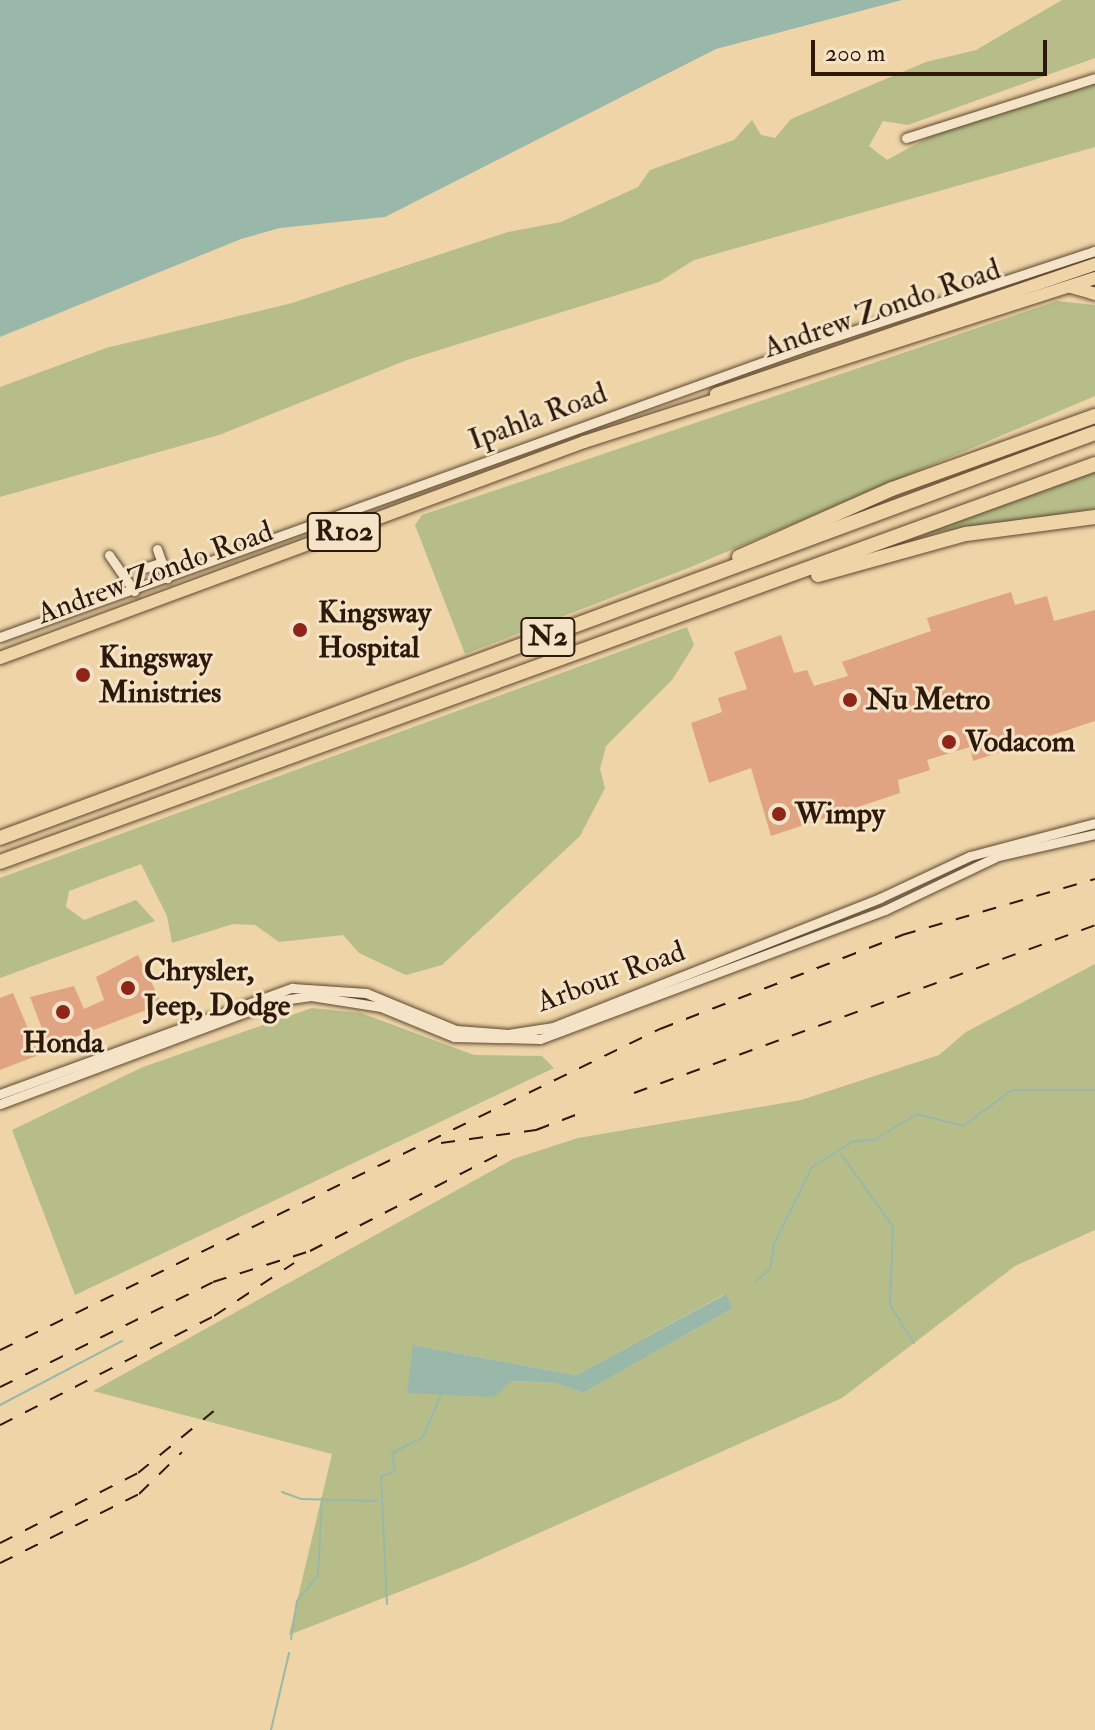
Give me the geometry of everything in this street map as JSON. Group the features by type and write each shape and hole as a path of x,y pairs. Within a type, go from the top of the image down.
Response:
{"highway":[{"path":"678,588 790,531 1095,409"},
{"path":"983,456 1095,416"},
{"name":"N2","path":"0,838 1095,433"},
{"name":"N2","path":"0,862 665,624 1095,464"},
{"path":"665,624 912,546 1095,517"}],"main road":[{"name":"Andrew Zondo Road","path":"781,369 1069,287 1094,269"},
{"name":"Andrew Zondo Road","path":"0,658 688,408 781,369 1094,269"},
{"path":"1069,287 1095,294"}],"street":[{"path":"906,138 1095,78"},
{"name":"Ipahla Road","path":"0,637 781,369 1095,251"},
{"path":"157,549 167,578"},
{"path":"109,555 134,591"},
{"path":"141,569 162,562"},
{"name":"Arbour Road","path":"0,1094 292,988 366,993 469,1032 553,1027 880,898 970,856 1095,823"},
{"name":"Arbour Road","path":"0,1104 275,1001 311,996 381,1007 454,1037 540,1039 709,980 1036,841 1095,834"}],"green space":[{"path":"1062,0 1095,0 1095,58 908,125 883,121 869,146 887,160 953,124 1095,82 1095,147 694,260 659,282 407,360 219,435 0,497 0,387 106,348 292,303 508,232 561,222 638,187 650,170 734,140 752,120 761,135 775,138 791,119 926,62 976,50"},
{"path":"1057,301 1095,305 1095,396 691,567 465,654 415,525 422,515"},
{"path":"1095,471 1095,509 917,535"},
{"path":"687,627 694,645 672,680 606,746 600,769 605,788 580,836 442,965 406,975 359,953 343,935 279,942 255,925 233,924 172,943 167,916 141,864 69,891 66,907 84,920 136,900 155,921 0,978 0,878"},
{"path":"1095,964 1095,1230 1015,1266 842,1398 465,1566 289,1635 332,1454 93,1391 513,1159 578,1138 801,1100 939,1055 966,1032","holes":["725,1294 733,1308 583,1393 556,1383 512,1381 413,1345 576,1375"]},
{"path":"312,1008 361,1013 474,1055 542,1056 554,1068 75,1295 12,1130 143,1067"}],"shaded area":[{"path":"0,0 902,0 716,49 385,217 280,228 241,239 0,337"},
{"path":"726,1294 733,1308 583,1393 556,1383 512,1381 493,1397 407,1393 413,1345 576,1375"}],"building":[{"path":"1011,592 1015,605 1047,596 1054,621 1095,610 1095,721 973,761 970,747 927,760 930,770 898,780 900,793 771,836 751,768 709,783 691,723 722,712 718,698 747,689 734,652 781,635 794,673 807,670 814,686 848,676 842,662 931,631 927,618"},
{"path":"138,955 162,1004 49,1047 30,997 74,986 84,1009 104,1000 96,977"},
{"path":"13,993 39,1055 0,1070 0,998"}],"waterway":[{"path":"755,1282 770,1269 774,1244 812,1167 854,1141 874,1140 917,1114 963,1126 1012,1090 1095,1090"},
{"path":"841,1154 893,1227 890,1305 914,1343"},
{"path":"0,1405 122,1341"},
{"path":"387,1604 381,1477 395,1471 392,1453 423,1437 442,1392"},
{"path":"282,1492 301,1499 378,1501"},
{"path":"291,1639 297,1601 318,1575 322,1498"},
{"path":"271,1730 289,1653"}],"railway":[{"path":"0,1350 660,1029 902,935 1095,879"},
{"path":"634,1093 1095,925"},
{"path":"441,1143 536,1130 578,1114"},
{"path":"0,1387 213,1282 310,1251 498,1155"},
{"path":"0,1425 214,1316 294,1263"},
{"path":"0,1543 138,1473 220,1406"},
{"path":"0,1563 139,1494 182,1452"}],"place":[{"name":"Kingsway Hospital","path":"300,630"},
{"name":"Kingsway Ministries","path":"83,675"},
{"name":"Nu Metro","path":"850,700"},
{"name":"Vodacom","path":"949,742"},
{"name":"Wimpy","path":"779,814"},
{"name":"Chrysler, Jeep, Dodge","path":"128,988"},
{"name":"Honda","path":"63,1012"}]}
